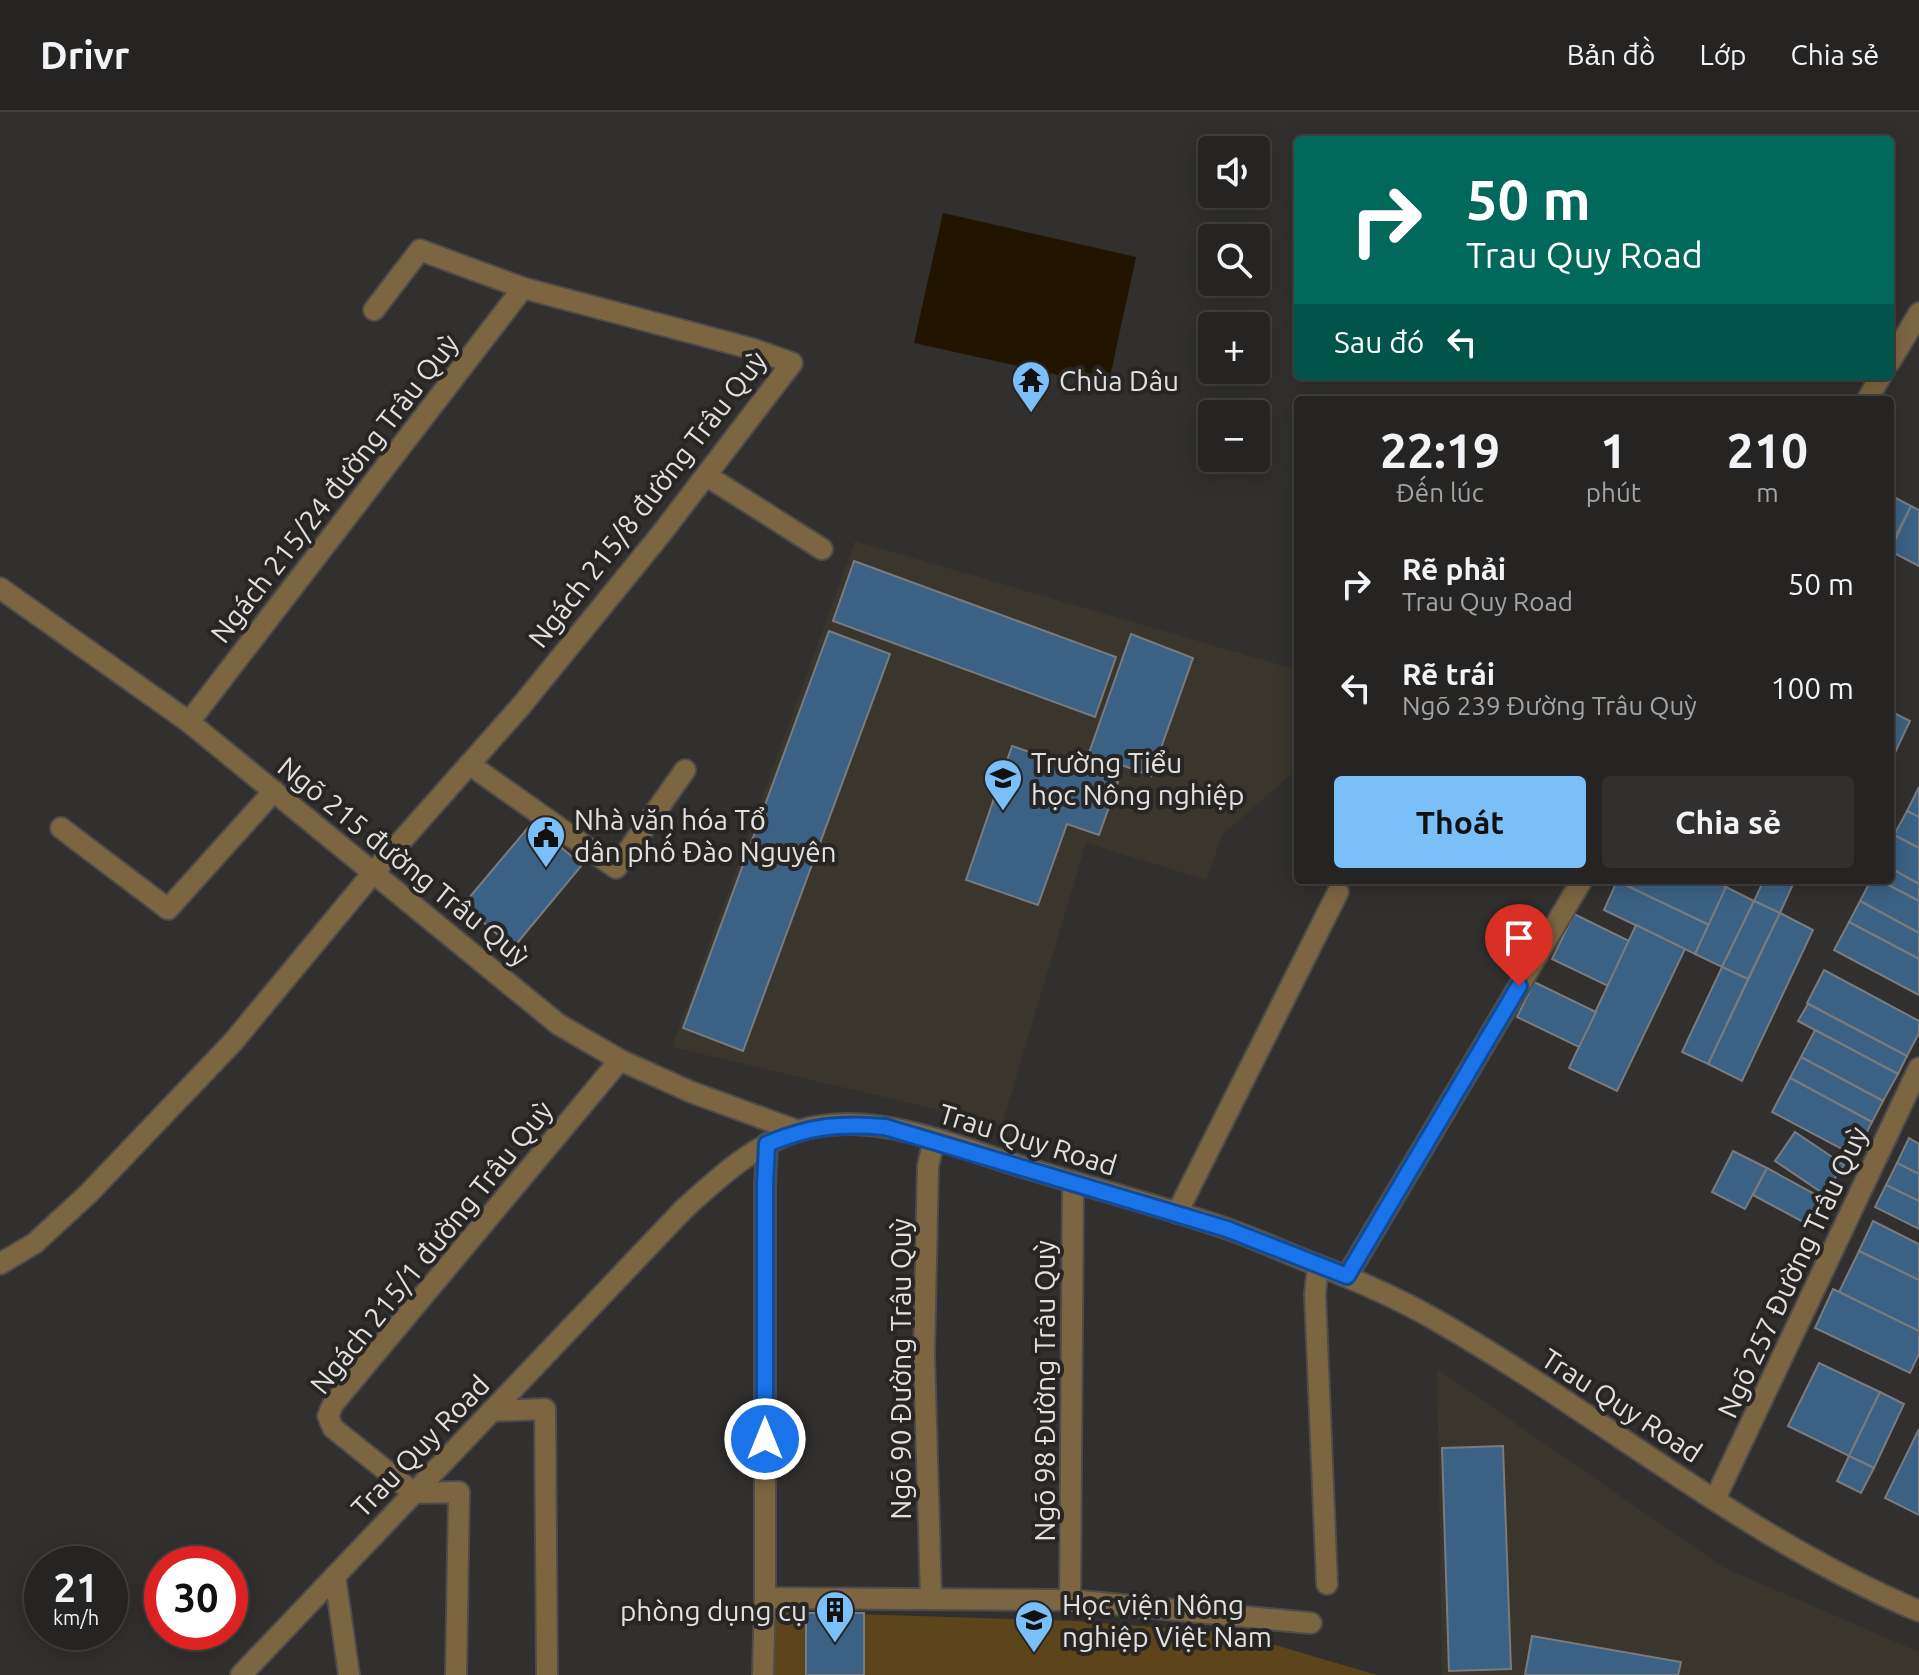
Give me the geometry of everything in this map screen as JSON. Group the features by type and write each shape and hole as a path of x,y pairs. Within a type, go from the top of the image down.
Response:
{"street":[{"name":"Ngách 215/8 đường Trâu Quỳ","path":"0,1264 35,1243 89,1193 233,1042 373,873 521,706 707,476 792,363 753,349 523,288 420,250 374,310"},
{"name":"Ngách 215/24 đường Trâu Quỳ","path":"189,722 523,288"},
{"path":"1894,355 1919,313"},
{"path":"707,476 822,549"},
{"name":"Ngõ 215 đường Trâu Quỳ","path":"0,588 189,722 558,1024 620,1060 691,1092 798,1131"},
{"path":"469,764 616,868 685,770"},
{"path":"61,828 168,909 274,791"},
{"path":"1347,1276 1580,884"},
{"path":"1177,1213 1338,892"},
{"name":"Ngách 215/1 đường Trâu Quỳ","path":"414,1493 333,1428 328,1416 333,1404 620,1060"},
{"name":"Ngõ 257 Đường Trâu Quỳ","path":"1715,1499 1911,1104 1919,1068"},
{"name":"Trau Quy Road","path":"241,1675 684,1209 739,1162 767,1144 798,1131 827,1125 885,1127 934,1140 1227,1229 1347,1276 1434,1319 1823,1566 1919,1611"},
{"name":"Ngõ 90 Đường Trâu Quỳ","path":"931,1597 924,1354 928,1166 934,1140"},
{"path":"763,1675 767,1144"},
{"name":"Ngõ 98 Đường Trâu Quỳ","path":"1070,1600 1073,1182"},
{"path":"1318,1266 1315,1294 1327,1584"},
{"path":"492,1411 545,1409 547,1675"},
{"path":"414,1493 459,1492 456,1675"},
{"path":"335,1576 349,1675"},
{"path":"765,1598 1070,1600 1311,1623"}],"shaded area":[{"path":"943,213 1136,257 1108,386 914,343"},
{"name":"Trường Tiểu học Nông nghiệp","path":"855,541 1294,669 1294,772 1223,834 1206,880 1086,843 1002,1125 672,1047"},
{"path":"1437,1369 1723,1567 1919,1652 1919,1675 1442,1675"},
{"name":"Học viện Nông nghiệp Việt Nam","path":"764,1611 1074,1621 1234,1633 1377,1675 763,1675"}],"building":[{"path":"1894,497 1911,506 1894,539"},
{"path":"1911,506 1919,510 1919,566 1894,553 1894,542"},
{"path":"854,561 1116,657 1095,717 833,621"},
{"path":"829,631 890,654 743,1051 683,1028"},
{"path":"1131,634 1193,658 1151,776 1089,753"},
{"path":"1894,713 1910,721 1894,755"},
{"path":"1012,746 1118,782 1099,835 1067,824 1038,905 966,880"},
{"path":"1919,787 1919,817 1907,811"},
{"path":"1907,811 1919,817 1919,848 1894,835"},
{"path":"532,823 582,865 513,948 463,905"},
{"path":"1894,835 1919,848 1919,884 1894,870"},
{"path":"1894,870 1919,884 1919,901 1887,884 1894,884"},
{"path":"1616,884 1623,884 1709,925 1695,954 1604,910"},
{"path":"1622,884 1720,884 1726,887 1709,925"},
{"path":"1762,884 1793,884 1780,913 1754,901"},
{"path":"1869,884 1887,884 1919,901 1919,933 1860,901"},
{"path":"1726,887 1754,901 1722,967 1695,954"},
{"path":"1754,901 1780,913 1748,979 1722,967"},
{"path":"1860,901 1919,933 1919,959 1849,922"},
{"path":"1780,913 1813,930 1742,1081 1708,1064"},
{"path":"1574,914 1629,941 1608,986 1552,959"},
{"path":"1849,922 1919,959 1919,995 1834,950"},
{"path":"1636,925 1685,949 1617,1091 1569,1068"},
{"path":"1722,967 1748,979 1708,1064 1682,1052"},
{"path":"1824,970 1919,1021 1919,1033 1907,1056 1807,1003"},
{"path":"1534,982 1596,1012 1579,1047 1517,1017"},
{"path":"1808,1004 1907,1056 1898,1074 1798,1021"},
{"path":"1815,1030 1898,1074 1883,1101 1801,1057"},
{"path":"1801,1057 1883,1101 1872,1122 1790,1078"},
{"path":"1790,1078 1872,1122 1855,1156 1772,1112"},
{"path":"1795,1132 1844,1165 1824,1194 1775,1161"},
{"path":"1909,1138 1919,1144 1919,1174 1897,1163"},
{"path":"1733,1151 1767,1168 1745,1209 1712,1192"},
{"path":"1897,1163 1919,1174 1919,1201 1886,1185"},
{"path":"1767,1168 1820,1197 1807,1224 1753,1195"},
{"path":"1886,1185 1919,1201 1919,1229 1875,1207"},
{"path":"1873,1221 1919,1244 1919,1280 1859,1251"},
{"path":"1859,1251 1919,1280 1919,1331 1839,1292"},
{"path":"1833,1289 1919,1331 1919,1354 1910,1373 1815,1328"},
{"path":"1819,1363 1880,1392 1849,1456 1788,1426"},
{"path":"1880,1392 1904,1404 1874,1468 1849,1456"},
{"path":"1919,1429 1919,1515 1885,1498"},
{"path":"1503,1446 1511,1669 1449,1671 1442,1448"},
{"path":"1849,1456 1874,1468 1861,1493 1837,1481"},
{"name":"phòng dụng cụ","path":"806,1613 864,1613 864,1675 806,1675"},
{"path":"1532,1636 1681,1662 1678,1675 1525,1675"}],"place":[{"name":"Chùa Dâu","path":"1031,414"},
{"name":"Trường Tiểu học Nông nghiệp","path":"1003,812"},
{"name":"Nhà văn hóa Tổ dân phố Đào Nguyên","path":"546,869"},
{"name":"phòng dụng cụ","path":"835,1644"},
{"name":"Học viện Nông nghiệp Việt Nam","path":"1034,1654"}],"route":[{"path":"765,1439 767,1144 798,1131 827,1125 885,1127 1227,1229 1347,1276 1519,986"}]}
